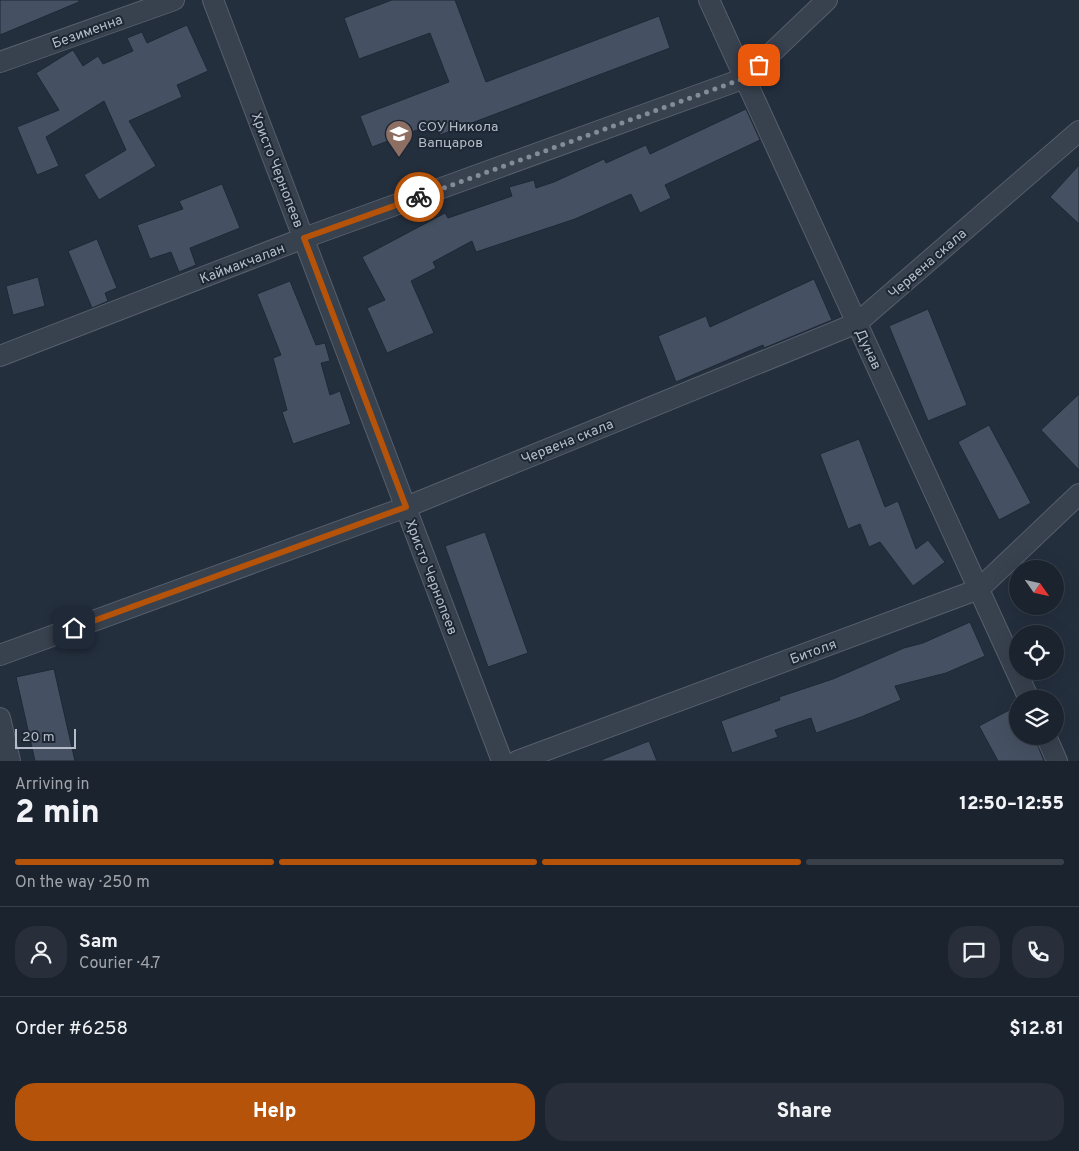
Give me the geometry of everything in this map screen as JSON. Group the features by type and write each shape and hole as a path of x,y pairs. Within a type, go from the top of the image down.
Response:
{"street":[{"name":"Безименна","path":"0,62 174,0"},
{"name":"Христо Чернопеев","path":"213,0 502,761"},
{"name":"Дунав","path":"709,0 1025,690"},
{"name":"Каймакчалан","path":"0,356 304,238 745,78 827,0"},
{"name":"Червена скала","path":"0,656 406,507 857,323 1079,131"},
{"name":"Битоля","path":"517,761 979,589 1079,494"},
{"path":"0,718 10,761"},
{"path":"1050,745 1057,761"}],"building":[{"path":"0,0 79,0 79,2 0,35"},
{"path":"392,0 455,0 486,82 659,16 670,48 440,135 436,123 372,147 360,116 449,82 430,33 359,59 344,18"},
{"path":"187,25 208,71 177,85 182,97 129,121 156,166 99,200 84,175 126,150 104,101 46,137 59,166 37,175 17,127 59,110 36,73 73,50 83,66 98,56 103,64 133,51 127,38 142,32 147,43"},
{"path":"746,109 760,140 665,185 671,198 640,213 631,194 575,219 476,252 472,241 433,262 436,268 411,281 434,333 387,353 367,308 385,300 362,257 445,213 448,218 512,196 509,187 534,180 536,188 554,182 604,159 606,163 646,145 650,154"},
{"path":"1079,165 1079,224 1050,197"},
{"path":"222,184 240,228 190,248 196,265 179,272 171,252 150,259 137,225 183,209 179,201"},
{"path":"97,239 117,288 105,293 108,301 92,308 68,251"},
{"path":"38,277 45,306 13,315 6,286"},
{"path":"814,279 832,320 764,348 763,345 676,382 658,336 706,316 710,327"},
{"path":"290,281 316,345 325,343 330,361 321,363 330,395 340,391 351,424 293,444 282,412 287,410 273,358 281,355 257,294"},
{"path":"928,309 967,405 928,421 889,326"},
{"path":"1079,394 1079,470 1041,430"},
{"path":"989,425 1031,503 999,520 958,442"},
{"path":"859,439 885,507 898,501 916,549 928,540 945,562 913,586 880,542 869,547 860,524 848,529 820,454"},
{"path":"485,532 528,653 488,667 445,546"},
{"path":"970,622 985,656 946,673 895,686 901,700 861,717 816,733 811,718 775,730 778,737 732,753 721,721 780,700 779,697 833,679"},
{"path":"54,669 75,761 35,761 16,677"},
{"path":"1009,710 1009,745 1038,745 1044,761 998,761 979,726"},
{"path":"649,741 657,761 601,761 601,760"}],"way so far":[{"path":"419,197 745,78 759,65"}],"place":[{"name":"СОУ Никола Вапцаров","path":"399,158"}],"route":[{"path":"74,628 406,507 304,238 419,197"}]}
